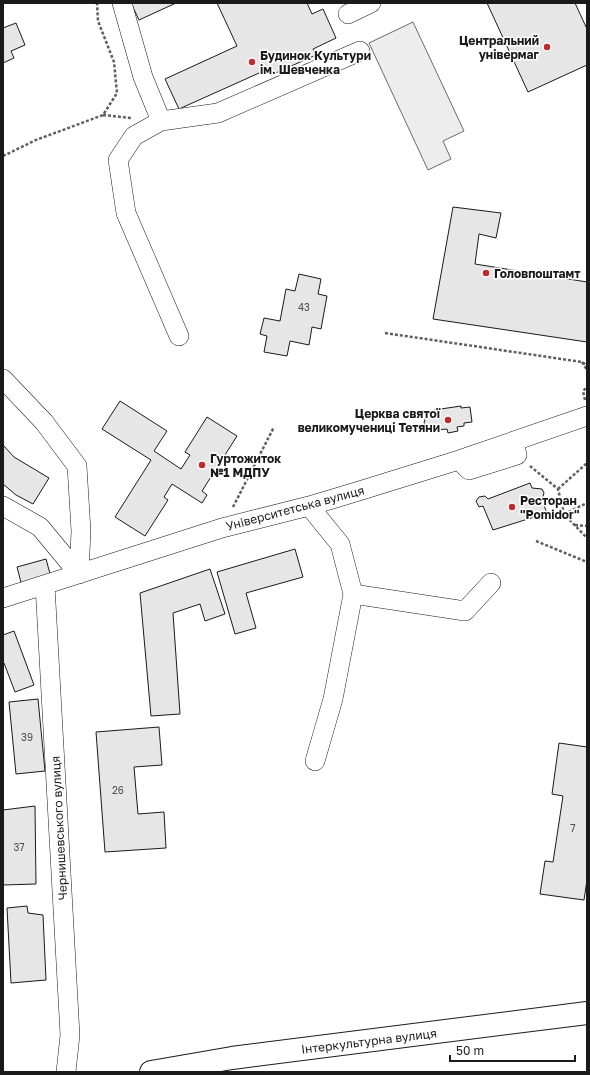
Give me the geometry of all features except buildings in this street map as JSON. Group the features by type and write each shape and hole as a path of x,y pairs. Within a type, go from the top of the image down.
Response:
{"highway":[{"name":"Інтеркультурна вулиця","path":"151,1072 232,1058 587,1014"}],"street":[{"path":"122,3 144,76 161,121"},
{"path":"348,14 371,3"},
{"path":"179,336 126,213 118,160 134,136 161,121 218,113 360,51"},
{"path":"3,379 44,422 77,466 81,531 79,574"},
{"name":"Університетська вулиця","path":"3,598 222,528 308,506 459,460 516,448 587,416"},
{"path":"3,506 40,527 79,574"},
{"path":"308,506 340,544 353,594 333,698 315,761"},
{"path":"353,594 465,611 491,583"},
{"name":"Чернишевського вулиця","path":"46,585 70,1035 66,1072"}],"path":[{"path":"3,156 36,140 103,115 117,93 114,62 98,21 97,3"},
{"path":"385,333 582,362 587,365"},
{"path":"582,362 587,370"},
{"path":"222,528 274,428"},
{"path":"516,448 558,489 564,514 587,538"},
{"path":"558,489 587,463"},
{"path":"564,514 587,503"},
{"path":"575,525 587,526"},
{"path":"536,541 587,562"}],"shaded area":[{"path":"413,22 464,131 443,141 451,159 428,170 369,43"}],"place":[{"name":"Центральний універмаг","path":"547,47"},
{"name":"Будинок Культури ім. Шевченка","path":"252,62"},
{"name":"Головпоштамт","path":"486,273"},
{"name":"Церква святої великомучениці Тетяни","path":"448,420"},
{"name":"Гуртожиток №1 МДПУ","path":"202,465"},
{"name":"Ресторан \"Pomidor\"","path":"512,507"}]}
